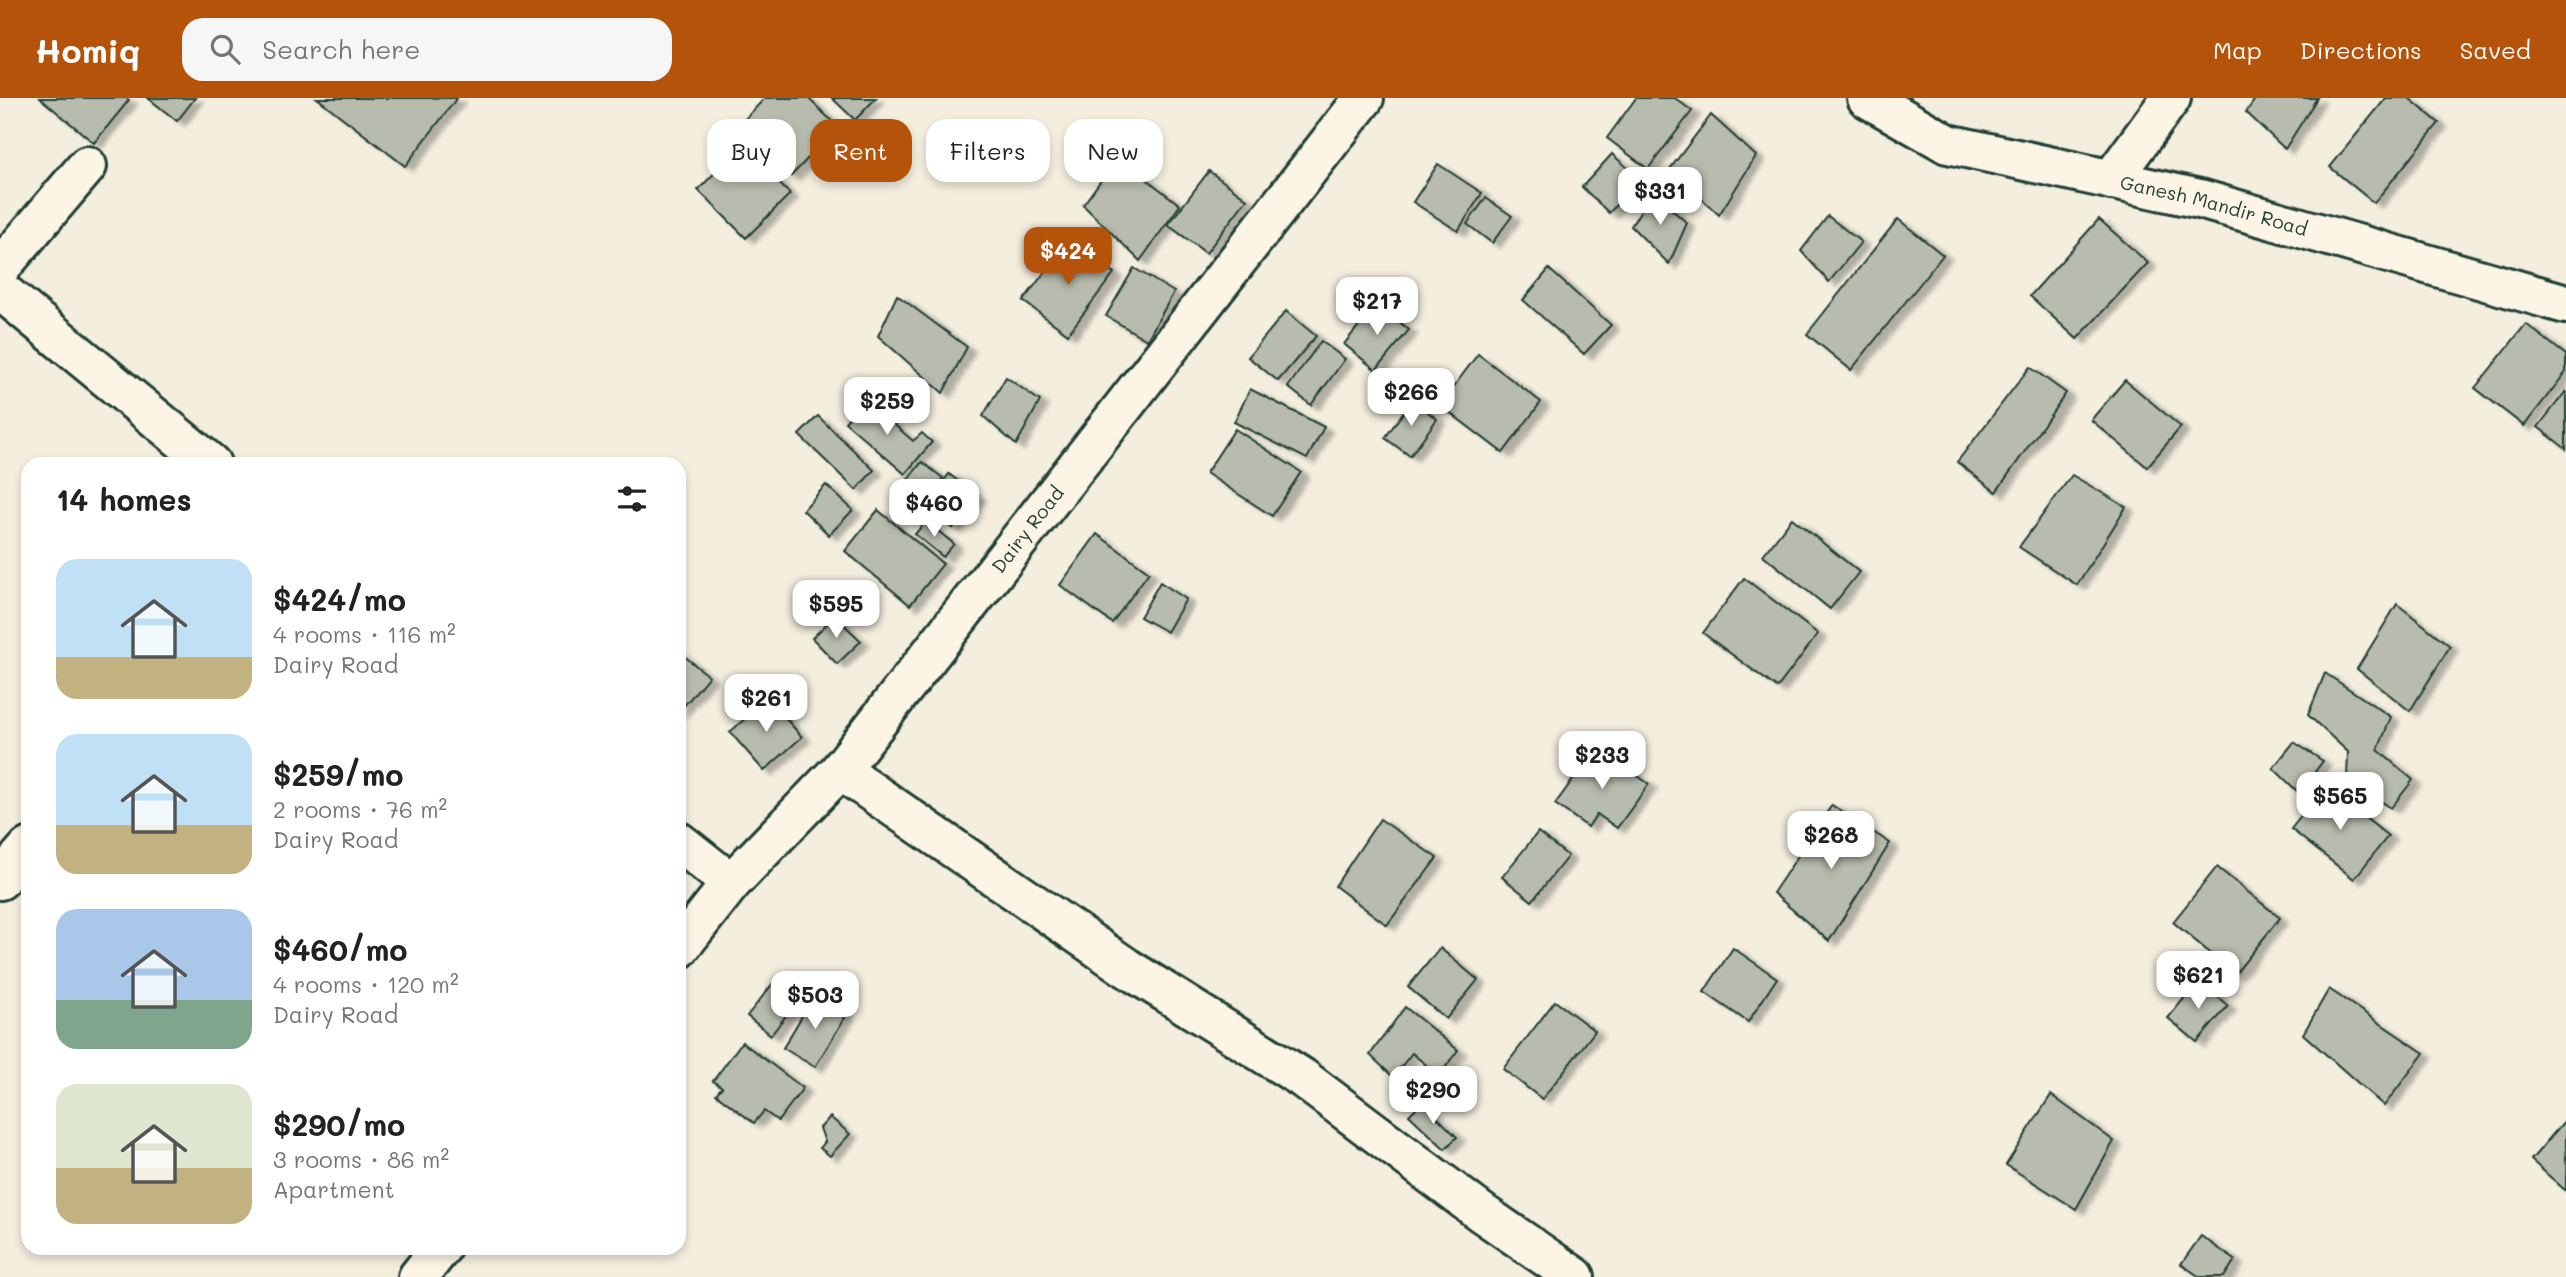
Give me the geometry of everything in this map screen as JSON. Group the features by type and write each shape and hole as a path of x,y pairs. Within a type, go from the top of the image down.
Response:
{"street":[{"name":"Dairy Road","path":"686,940 731,883 840,770 1364,98"},
{"name":"Ganesh Mandir Road","path":"1867,98 1948,145 2200,199 2566,304"},
{"path":"2111,180 2171,98"},
{"path":"0,268 87,166"},
{"path":"0,290 203,457"},
{"path":"840,770 1127,968 1301,1077 1482,1213 1575,1277"},
{"path":"686,848 731,883"},
{"path":"0,880 21,856"},
{"path":"418,1277 435,1255"}],"building":[{"path":"40,98 126,98 129,100 94,143"},
{"path":"148,98 195,98 177,121"},
{"path":"317,98 457,98 405,166"},
{"path":"765,98 808,98 830,119 810,119 810,156 796,171 796,119 745,119"},
{"path":"832,98 876,98 856,119"},
{"path":"1636,98 1675,98 1692,111 1648,169 1607,138"},
{"path":"2256,98 2317,98 2285,149 2246,112"},
{"path":"2386,98 2409,98 2439,123 2374,203 2330,167"},
{"path":"1711,115 1756,156 1719,215 1670,169"},
{"path":"1612,154 1640,179 1609,213 1582,187"},
{"path":"1438,164 1482,193 1458,231 1413,202"},
{"path":"1209,171 1247,199 1206,253 1168,225"},
{"path":"707,181 778,182 790,194 746,238 698,190"},
{"path":"1100,182 1150,182 1180,205 1140,261 1083,205"},
{"path":"1652,192 1687,223 1669,264 1631,226"},
{"path":"1486,198 1512,216 1492,243 1467,224"},
{"path":"1828,216 1861,242 1829,282 1801,251"},
{"path":"1898,219 1943,255 1851,370 1807,334"},
{"path":"2099,219 2148,263 2077,339 2030,296"},
{"path":"1069,240 1114,273 1068,334 1023,301"},
{"path":"1134,268 1174,292 1147,340 1106,316"},
{"path":"1549,269 1611,325 1584,354 1523,300"},
{"path":"897,295 967,347 943,393 878,336"},
{"path":"1377,303 1409,330 1376,370 1344,344"},
{"path":"1286,311 1316,336 1278,381 1248,357"},
{"path":"2526,324 2566,355 2566,372 2524,426 2475,388"},
{"path":"1321,341 1345,359 1311,405 1288,387"},
{"path":"1478,354 1541,402 1503,453 1440,405"},
{"path":"2030,367 2066,393 1996,492 1957,462"},
{"path":"1006,377 1040,401 1016,445 983,416"},
{"path":"2125,380 2181,427 2147,467 2091,420"},
{"path":"1250,389 1324,427 1307,459 1234,422"},
{"path":"2566,391 2566,449 2538,427"},
{"path":"865,399 913,441 922,433 932,442 905,474 845,422"},
{"path":"1412,400 1437,419 1410,456 1385,438"},
{"path":"818,416 874,470 856,490 799,435"},
{"path":"1235,429 1301,472 1272,516 1206,473"},
{"path":"922,462 943,478 916,513 895,495"},
{"path":"949,474 978,496 953,528 925,507"},
{"path":"2072,475 2126,507 2077,585 2019,547"},
{"path":"826,485 853,510 829,535 803,510"},
{"path":"878,510 943,564 910,605 845,551"},
{"path":"1792,518 1859,572 1830,609 1763,555"},
{"path":"926,521 954,544 943,557 915,534"},
{"path":"1097,534 1149,572 1112,623 1060,585"},
{"path":"1744,578 1818,634 1777,688 1703,633"},
{"path":"1160,582 1186,599 1167,632 1140,617"},
{"path":"2397,604 2450,646 2410,711 2357,669"},
{"path":"835,616 861,641 837,664 812,638"},
{"path":"686,658 709,676 686,704"},
{"path":"2325,673 2391,717 2378,750 2413,780 2391,808 2347,778 2348,752 2308,715"},
{"path":"768,698 802,737 764,771 730,732"},
{"path":"2294,742 2323,761 2299,793 2273,768"},
{"path":"1597,747 1649,784 1617,828 1597,814 1588,827 1555,804"},
{"path":"2325,786 2388,836 2354,879 2291,829"},
{"path":"1832,805 1890,843 1829,941 1773,893"},
{"path":"1380,819 1437,858 1387,925 1335,886"},
{"path":"1538,832 1568,856 1532,901 1502,877"},
{"path":"2217,867 2280,918 2235,974 2173,922"},
{"path":"1440,948 1478,980 1446,1019 1408,987"},
{"path":"1733,948 1777,978 1748,1022 1704,992"},
{"path":"2199,980 2228,1006 2197,1042 2168,1018"},
{"path":"774,982 798,1000 771,1035 747,1016"},
{"path":"2329,989 2424,1053 2384,1106 2303,1034"},
{"path":"815,994 847,1014 815,1067 783,1048"},
{"path":"1555,1001 1595,1031 1542,1099 1503,1069"},
{"path":"1405,1007 1458,1050 1439,1076 1412,1053 1393,1077 1370,1055"},
{"path":"742,1042 803,1088 778,1121 764,1111 754,1123 716,1094 722,1087 713,1081"},
{"path":"2051,1095 2114,1141 2076,1209 2006,1165"},
{"path":"1422,1102 1457,1137 1445,1149 1409,1115"},
{"path":"830,1117 850,1134 830,1156 820,1148 825,1142 820,1128"},
{"path":"2566,1119 2566,1191 2531,1160"},
{"path":"2201,1236 2235,1260 2224,1277 2200,1277 2181,1264"}]}
